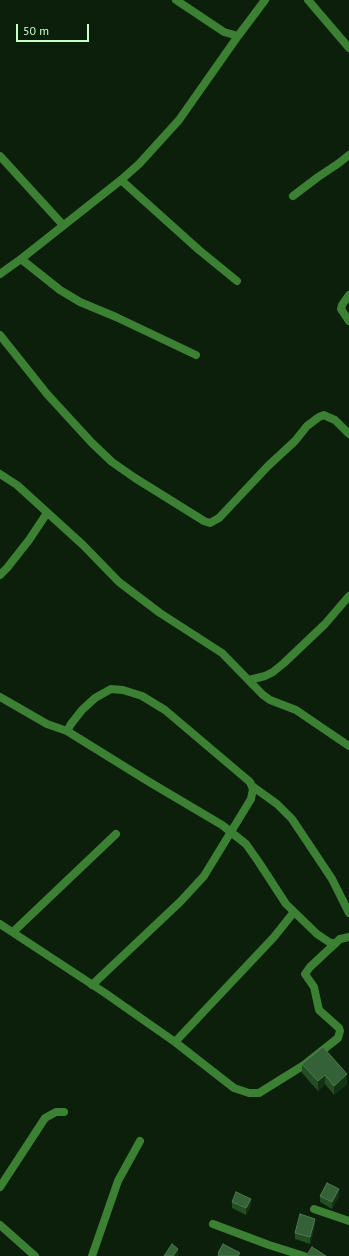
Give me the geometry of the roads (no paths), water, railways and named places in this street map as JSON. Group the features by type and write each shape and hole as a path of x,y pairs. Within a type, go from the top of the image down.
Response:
{"street":[{"path":"176,0 224,32 238,36"},
{"path":"0,274 121,180 139,164 179,120 238,36 266,0"},
{"path":"308,0 349,48"},
{"path":"294,196 349,155"},
{"path":"0,156 63,225"},
{"path":"121,180 199,250 237,281"},
{"path":"21,259 60,290 80,302 116,317 196,355"},
{"path":"349,295 341,309 349,321"},
{"path":"0,335 47,394 92,443 107,457 135,478 204,521 210,523 219,518 268,466 295,441 307,426 319,416 324,415 335,420 349,434"},
{"path":"0,474 16,485 48,513 83,545 119,582 160,613 222,653 263,696 296,710 346,744 349,735"},
{"path":"0,576 8,568 48,513"},
{"path":"249,680 265,676 273,672 284,663 325,624 349,596"},
{"path":"67,731 78,714 96,698 111,689 123,690 142,696 165,710 250,782 252,786 277,804 292,819 332,879 349,913"},
{"path":"0,696 47,724 67,731 146,780 205,814 231,832 246,844 286,904 317,934 334,944"},
{"path":"92,985 180,902 204,876 251,799 253,790 252,786"},
{"path":"13,932 116,834"},
{"path":"175,1042 270,941 294,912"},
{"path":"0,924 175,1042 234,1088 249,1093 259,1093 304,1065 338,1038 340,1031 339,1028 319,1010 314,987 306,974 306,971 340,939 349,937"},
{"path":"0,1187 45,1118 56,1112 64,1112"},
{"path":"92,1256 118,1181 140,1141"},
{"path":"314,1209 349,1221"},
{"path":"213,1224 269,1245 304,1256"},
{"path":"0,1225 35,1256"}]}
